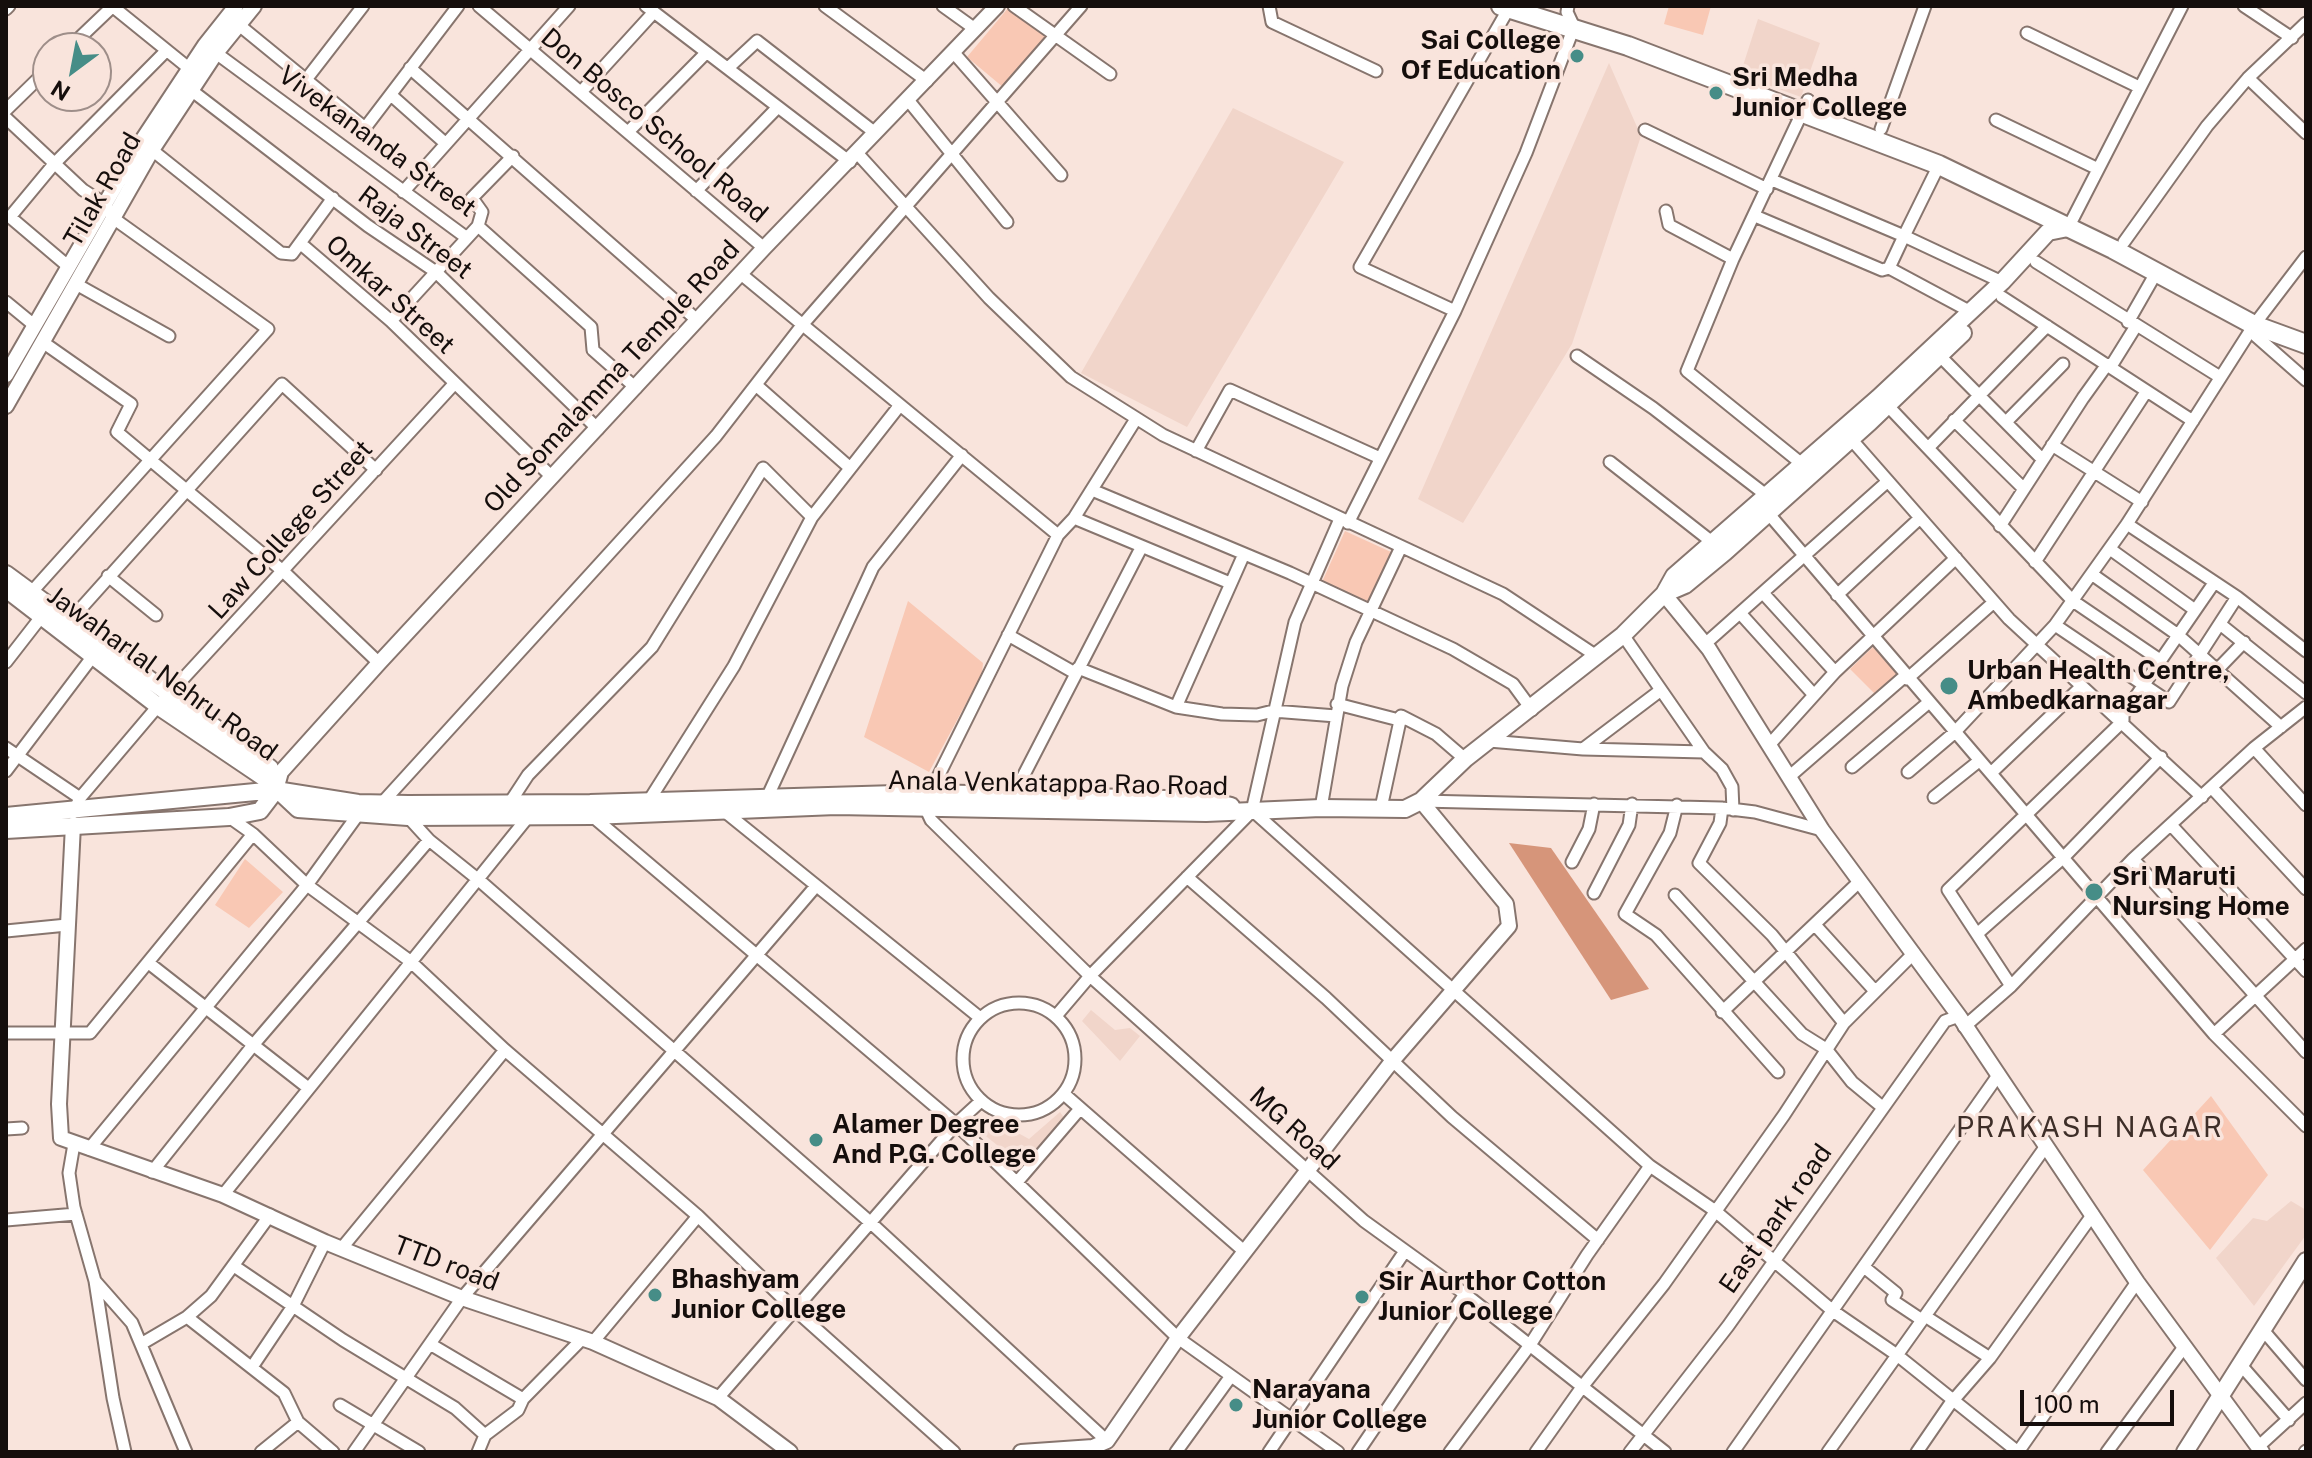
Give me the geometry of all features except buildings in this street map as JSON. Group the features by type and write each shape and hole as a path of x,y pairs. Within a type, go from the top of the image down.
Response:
{"main road":[{"path":"1545,6 1806,105 1881,129 2156,273 2306,344"},
{"path":"1505,7 1569,15"},
{"path":"1806,105 2066,225 2124,242 2258,320 2306,332"},
{"path":"1252,811 1405,809 1421,801 1465,759 1532,710 1623,635 1664,594 1674,576 1971,312 2036,262 2066,225"},
{"path":"1664,594 1685,585 1888,406 2002,290 2048,232 2066,225"},
{"name":"Jawaharlal Nehru Road","path":"6,574 41,617 64,626 93,656 163,701"},
{"name":"Jawaharlal Nehru Road","path":"6,589 26,598 64,626 266,779 276,790"},
{"name":"Anala Venkatappa Rao Road","path":"276,790 298,809 357,816 528,817 650,799 765,804 1014,794 1206,800 1252,811"},
{"name":"Anala Venkatappa Rao Road","path":"6,830 75,811 229,817 260,811 276,790"},
{"name":"Anala Venkatappa Rao Road","path":"6,816 276,790 358,803 509,804 590,810 724,811 765,804"},
{"name":"Anala Venkatappa Rao Road","path":"927,799 1252,811"},
{"path":"2185,1452 2306,1261"}],"street":[{"path":"86,32 113,6 194,73"},
{"name":"Tilak Road","path":"6,375 139,145 194,73 236,6"},
{"name":"Tilak Road","path":"9,396 44,343 152,150 191,90 194,73 216,53 254,6"},
{"path":"305,81 363,6"},
{"path":"239,25 365,128 458,6"},
{"name":"Don Bosco School Road","path":"479,6 764,248"},
{"path":"403,192 569,6"},
{"path":"825,6 927,81"},
{"path":"943,6 975,29"},
{"name":"Old Somalamma Temple Road","path":"276,790 281,772 379,663 764,248 854,158 874,132 997,6"},
{"path":"1014,6 1110,74"},
{"path":"382,803 430,746 616,549 756,385 803,324 1081,6"},
{"path":"1269,6 1272,22 1376,71"},
{"path":"1881,129 1925,6"},
{"path":"2066,225 2182,6"},
{"path":"1455,311 1360,267 1505,7"},
{"path":"2253,8 2292,38"},
{"path":"581,92 650,9 778,107 854,158 906,207 989,298 1071,377 1136,419 1196,451 1503,594 1595,655"},
{"path":"1056,1016 1090,976 1252,811 1295,622 1311,583 1380,458 1455,311 1526,153 1569,15"},
{"path":"2124,242 2181,160 2248,78 2306,23"},
{"path":"2027,33 2139,87"},
{"path":"728,68 757,41 874,132"},
{"path":"69,267 10,217 54,164 166,51"},
{"name":"Vivekananda Street","path":"216,53 467,238 478,226 591,327 593,350 636,388"},
{"path":"628,132 706,53"},
{"path":"954,53 1061,175"},
{"path":"410,68 697,320"},
{"path":"2248,78 2306,133"},
{"path":"6,110 32,85"},
{"name":"Raja Street","path":"191,90 436,272 598,429"},
{"path":"391,95 445,143"},
{"path":"908,100 1007,222"},
{"path":"1802,464 1687,371 1733,259 1806,105"},
{"path":"696,191 778,107"},
{"path":"6,118 83,190 105,204 113,218 247,310 268,329 26,598"},
{"path":"1996,120 2096,168"},
{"path":"1645,130 1770,185 1904,236 2002,290 2047,326 2193,421"},
{"name":"Omkar Street","path":"152,150 281,253 292,254 300,243 391,321 552,477"},
{"path":"478,226 482,212 472,198 513,156"},
{"path":"1889,268 1939,165"},
{"path":"300,243 333,198"},
{"path":"1666,211 1669,225 1733,259"},
{"path":"1755,216 1882,270 1889,268 1971,312"},
{"path":"391,321 467,238"},
{"path":"1908,772 1954,733 2055,625 2142,502 2258,320 2306,257"},
{"path":"2036,262 2220,377"},
{"path":"2000,526 2106,366 2113,363 2156,273"},
{"path":"741,274 1058,535"},
{"path":"76,284 169,336"},
{"path":"6,302 34,325"},
{"path":"2258,320 2256,336 2306,380"},
{"path":"1928,448 2047,326"},
{"path":"44,343 131,404 117,432 284,572 379,663"},
{"path":"1577,356 1653,408 1766,495"},
{"path":"1940,356 2042,459"},
{"path":"2007,421 2063,364"},
{"name":"Law College Street","path":"75,811 163,701 455,383"},
{"path":"64,626 282,384 376,470"},
{"path":"756,385 849,467"},
{"path":"1196,451 1230,390 1380,458"},
{"path":"2035,562 2146,392"},
{"path":"650,799 734,666 812,517 900,405"},
{"path":"1888,406 2073,601 2160,660"},
{"path":"927,799 1058,535 1074,518 1136,419"},
{"path":"1954,420 2023,488"},
{"path":"1851,439 1994,602 2081,687 2123,721 2202,797"},
{"path":"2052,445 2142,502"},
{"path":"765,804 873,567 962,455"},
{"path":"1610,462 1712,542"},
{"path":"509,804 537,765 652,647 763,468 812,517"},
{"path":"1705,644 1888,481"},
{"path":"1092,490 1311,583 1453,649 1513,684 1532,710"},
{"path":"1768,513 2214,1034 2306,1126"},
{"path":"1074,518 1230,583"},
{"path":"1837,595 1920,518"},
{"path":"2127,524 2237,597 2306,651"},
{"path":"1321,808 1337,710 1356,642 1401,547"},
{"path":"1014,794 1141,548"},
{"path":"2110,549 2195,610"},
{"path":"1176,707 1244,554"},
{"path":"1770,744 1835,672 1956,558"},
{"path":"2093,575 2202,654 2281,727"},
{"path":"108,576 156,615"},
{"path":"2011,986 1948,890 2123,721 2123,715 2142,686 2214,583"},
{"path":"1763,593 1835,672"},
{"path":"1664,594 1705,644 1822,830 1914,953 1999,1074 2137,1282 2260,1450 2306,1403"},
{"path":"2055,625 2169,702 2237,597"},
{"path":"1790,776 1994,602"},
{"path":"1740,613 1814,695"},
{"path":"6,662 41,617"},
{"path":"2220,624 2306,693"},
{"path":"1008,635 1076,670 1176,707 1222,714 1257,715 1273,711 1337,710 1399,720"},
{"path":"1623,635 1732,787 1727,809 1699,863 1752,912 1844,1023"},
{"path":"2217,670 2244,642"},
{"path":"6,771 93,656"},
{"path":"1991,773 2081,687"},
{"path":"1583,749 1661,690"},
{"path":"1852,767 1928,703"},
{"name":"East park road","path":"1630,1452 1728,1326 1881,1106 1945,1021 1961,1022 2011,986 2097,900 2133,859 2254,748 2303,715"},
{"path":"1381,808 1401,716 1436,734 1465,759"},
{"path":"1489,741 1583,749 1704,752"},
{"path":"6,748 75,811 67,925 61,1138 74,1144 69,1173 76,1214 95,1281 113,1398 125,1452"},
{"path":"2254,748 2306,805"},
{"path":"1977,934 2064,857 2161,757"},
{"path":"1934,797 1979,761"},
{"path":"2212,788 2305,884"},
{"name":"MG Road","path":"927,799 931,820 1090,976 1308,1172 1665,1452"},
{"path":"1421,801 1677,805 1727,809 1822,830"},
{"path":"1021,1452 1093,1447 1107,1441 1178,1338 1393,1060 1509,926 1506,904 1421,801"},
{"path":"1572,862 1589,829 1594,804"},
{"path":"1594,893 1629,825 1632,804"},
{"path":"1677,805 1670,833 1625,914 1656,935 1778,1072"},
{"path":"590,810 956,1124 1178,1338 1338,1452"},
{"path":"724,811 979,1017"},
{"path":"1252,811 1650,1166 1714,1210 1833,1311 1897,1355 2018,1452 2137,1282"},
{"path":"89,1149 307,885 357,816"},
{"path":"229,817 253,834 307,885 361,921 410,961 505,1050 698,1216 795,1310 954,1452"},
{"path":"408,817 429,840 480,881 871,1223 1107,1441"},
{"path":"223,1195 410,961 480,881 528,817"},
{"path":"2171,825 2306,971"},
{"path":"6,1033 90,1033 150,964 253,834"},
{"path":"152,1172 254,1044 429,840"},
{"path":"2133,859 2306,1052"},
{"path":"1187,877 1393,1060 1452,1117 1598,1240"},
{"path":"1722,1012 1860,881"},
{"path":"354,1452 462,1298 816,886"},
{"path":"1675,895 1802,1034 1826,1049 1852,1082 1881,1106"},
{"path":"6,931 67,925"},
{"path":"1816,926 1874,990"},
{"path":"2214,1034 2306,949"},
{"path":"1536,1452 1582,1387 1664,1284 1784,1115 1844,1023 1914,953"},
{"path":"150,964 307,1087"},
{"path":"1031,1003 1056,1016 1072,1039 1075,1068 1064,1094 1050,1106 1033,1114 1015,1115 996,1111 981,1101 964,1075 963,1044 979,1017 1003,1004 1031,1003"},
{"path":"341,1249 505,1050"},
{"path":"1733,1452 1999,1074"},
{"path":"1064,1094 1245,1252"},
{"path":"718,1398 956,1124 981,1101"},
{"path":"1018,1181 1079,1110"},
{"path":"6,1129 22,1128"},
{"name":"TTD road","path":"74,1144 223,1195 341,1249 462,1298 588,1340 718,1398 790,1452"},
{"path":"1828,1452 2046,1146"},
{"path":"1450,1452 1530,1345 1650,1166"},
{"path":"6,1220 76,1214"},
{"path":"1917,1452 1990,1358 2093,1214"},
{"path":"141,1344 187,1317 211,1296 270,1215"},
{"path":"478,1452 485,1435 518,1410 523,1399 588,1340 698,1216"},
{"path":"252,1367 293,1306 325,1242"},
{"path":"1269,1452 1405,1251"},
{"path":"234,1266 455,1408 485,1435"},
{"path":"1864,1267 1896,1293 1892,1300 1990,1358"},
{"path":"95,1281 132,1323 186,1452"},
{"path":"1358,1452 1465,1294"},
{"path":"187,1317 284,1393 298,1422 333,1452"},
{"path":"2262,1329 2306,1380"},
{"path":"430,1344 523,1399"},
{"path":"2107,1452 2184,1347"},
{"path":"2240,1364 2289,1420"},
{"path":"1176,1452 1231,1376"},
{"path":"340,1405 372,1427 419,1452"},
{"path":"261,1452 298,1422"},
{"path":"181,1439 197,1452"}],"shaded area":[{"path":"1669,6 1711,6 1703,35 1664,24"},
{"path":"1009,7 1046,37 1004,88 967,57"},
{"path":"1758,19 1820,43 1801,97 1740,75"},
{"path":"1609,63 1641,136 1572,344 1463,523 1418,499"},
{"path":"1233,108 1344,162 1187,427 1081,373"},
{"path":"1345,531 1391,552 1368,603 1322,582"},
{"path":"908,601 983,663 982,674 929,772 864,737"},
{"path":"1874,646 1900,673 1877,696 1850,669"},
{"path":"1509,843 1551,848 1649,989 1611,1000"},
{"path":"245,859 283,892 249,928 215,905"},
{"path":"1091,1010 1115,1030 1130,1028 1140,1036 1120,1061 1082,1021"},
{"path":"2211,1096 2268,1175 2210,1250 2143,1170"},
{"path":"1060,1112 1065,1119 1022,1165 977,1129 987,1116 1029,1139"},
{"path":"2291,1201 2306,1210 2306,1235 2254,1306 2216,1258 2253,1218 2267,1221"}],"place":[{"name":"Sai College Of Education","path":"1577,56"},
{"name":"Sri Medha Junior College","path":"1716,93"},
{"name":"Urban Health Centre, Ambedkarnagar","path":"1949,686"},
{"name":"Sri Maruti Nursing Home","path":"2094,892"},
{"name":"Alamer Degree And P.G. College","path":"816,1140"},
{"name":"Bhashyam Junior College","path":"655,1295"},
{"name":"Sir Aurthor Cotton Junior College","path":"1362,1297"},
{"name":"Narayana Junior College","path":"1236,1405"}],"district":[{"name":"PRAKASH NAGAR","path":"2090,1128"}]}
